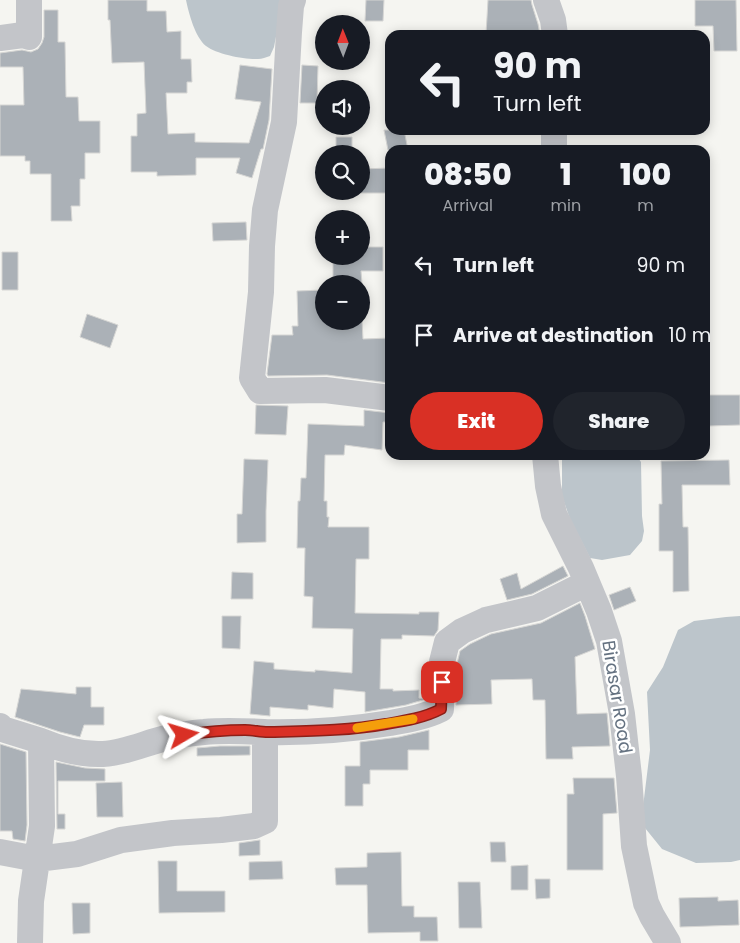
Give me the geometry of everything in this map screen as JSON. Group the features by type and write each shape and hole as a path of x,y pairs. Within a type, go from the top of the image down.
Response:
{"street":[{"path":"0,38 23,35 29,37 29,0"},
{"path":"293,0 291,6 284,122 265,210 261,292 252,378 260,391 325,390 385,397"},
{"path":"546,0 554,30"},
{"name":"Birasar Road","path":"545,460 548,486 554,514 581,568 599,610 609,641 622,714 634,846 646,903 668,943"},
{"path":"0,726 2,729 56,747 102,754 118,752 165,738 203,732 334,730 406,721 432,714 441,709 442,662 447,642 462,631 486,620 537,608 587,583"},
{"path":"0,852 37,859 77,854 121,840 173,832 221,830 254,826 265,822 265,732"},
{"path":"30,943 31,902 42,826 40,741"}],"shaded area":[{"path":"186,0 283,0 274,47 270,56 258,59 239,57 217,52 206,46 196,31"},
{"path":"562,460 640,460 644,531 642,541 630,555 602,560 590,558 570,519 562,496"},
{"path":"740,616 740,860 696,863 662,849 641,823 650,750 647,692 663,667 678,630 694,621"}],"building":[{"path":"108,0 147,0 147,11 166,11 167,32 181,31 181,59 191,59 192,82 187,82 187,93 166,93 168,134 195,133 195,142 249,143 261,102 235,99 240,65 272,69 269,120 263,149 261,149 252,178 236,173 240,158 196,158 196,175 157,176 157,172 131,172 131,136 137,136 137,114 146,113 144,62 112,63"},
{"path":"366,0 384,0 383,21 370,21 370,15 365,15"},
{"path":"488,0 531,0 539,30 486,30"},
{"path":"695,0 736,0 737,51 714,51 713,26 695,26"},
{"path":"44,10 58,10 58,42 65,42 66,97 78,97 79,121 100,121 100,153 85,153 85,179 80,179 80,206 71,206 72,221 51,221 51,174 30,174 30,161 25,161 25,156 0,156 0,105 24,105 23,67 0,67 0,53 22,50 31,52 38,49 44,37"},
{"path":"302,65 315,66 315,70 318,70 318,80 315,80 315,103 300,103"},
{"path":"385,135 405,135 407,145 387,145"},
{"path":"336,137 352,137 352,145 336,145"},
{"path":"385,168 385,193 370,193 370,169"},
{"path":"246,222 247,240 213,241 212,223"},
{"path":"370,247 383,247 383,271 361,271 361,275 333,275 333,265 370,265"},
{"path":"2,252 18,252 18,290 2,290"},
{"path":"315,290 315,330 362,330 363,339 385,338 385,382 327,375 268,376 272,335 293,335 292,326 298,326 297,291"},
{"path":"87,314 118,325 110,348 80,337"},
{"path":"710,395 740,395 740,425 710,426"},
{"path":"256,405 288,406 286,435 255,434"},
{"path":"364,410 385,412 382,450 345,445 344,455 325,455 324,501 327,501 328,527 369,527 369,559 356,559 355,613 419,614 419,612 439,612 438,630 434,636 402,635 402,639 381,639 380,689 393,689 393,691 419,690 419,698 426,699 406,705 365,712 365,692 334,689 333,708 308,705 308,710 270,707 270,716 250,714 254,661 274,663 274,669 352,673 353,629 312,628 313,597 304,596 305,548 297,548 298,501 300,501 301,478 306,478 308,424 364,426"},
{"path":"244,459 268,460 266,542 237,543 237,514 242,514"},
{"path":"729,460 730,485 682,485 683,527 688,527 689,591 673,592 673,551 659,551 659,504 662,504 661,461"},
{"path":"563,566 568,576 532,594 507,600 500,579 517,573 521,589"},
{"path":"232,572 253,573 253,599 231,599"},
{"path":"630,587 636,601 614,610 609,595"},
{"path":"580,603 595,649 575,657 577,714 607,713 610,746 572,747 573,759 546,759 545,700 533,700 532,679 491,680 492,704 456,705 457,664 460,651 491,634 541,623"},
{"path":"222,616 241,616 240,649 222,648"},
{"path":"76,687 91,687 91,707 104,707 104,725 84,725 80,737 15,717 21,689 76,694"},
{"path":"429,730 429,750 408,750 408,770 370,770 370,784 363,784 363,806 345,806 345,766 360,766 360,742 399,737"},
{"path":"0,744 26,752 27,825 25,841 13,839 12,831 0,831"},
{"path":"250,746 250,755 197,756 197,748"},
{"path":"56,762 85,768 105,769 105,781 58,781 58,814 65,814 65,829 57,829"},
{"path":"573,778 614,778 617,813 603,814 603,870 567,870 567,794 574,794"},
{"path":"122,782 123,817 97,817 96,783"},
{"path":"260,840 260,855 239,856 239,843"},
{"path":"490,842 505,842 506,862 491,862"},
{"path":"401,852 402,906 414,906 414,917 437,917 438,941 420,941 420,932 368,933 367,885 336,885 335,868 367,867 367,853"},
{"path":"158,861 177,861 177,891 225,891 225,912 159,913"},
{"path":"282,861 283,879 249,880 249,862"},
{"path":"528,865 528,890 511,890 511,866"},
{"path":"535,879 550,879 550,898 536,899"},
{"path":"458,882 480,882 482,928 459,928"},
{"path":"718,897 718,901 738,900 739,925 680,927 679,898"},
{"path":"72,903 90,903 90,933 73,934"}],"slow traffic":[{"path":"357,728 413,719"}],"route":[{"path":"184,735 245,730 265,732 334,730 406,721 432,714 441,709 442,682"}]}
